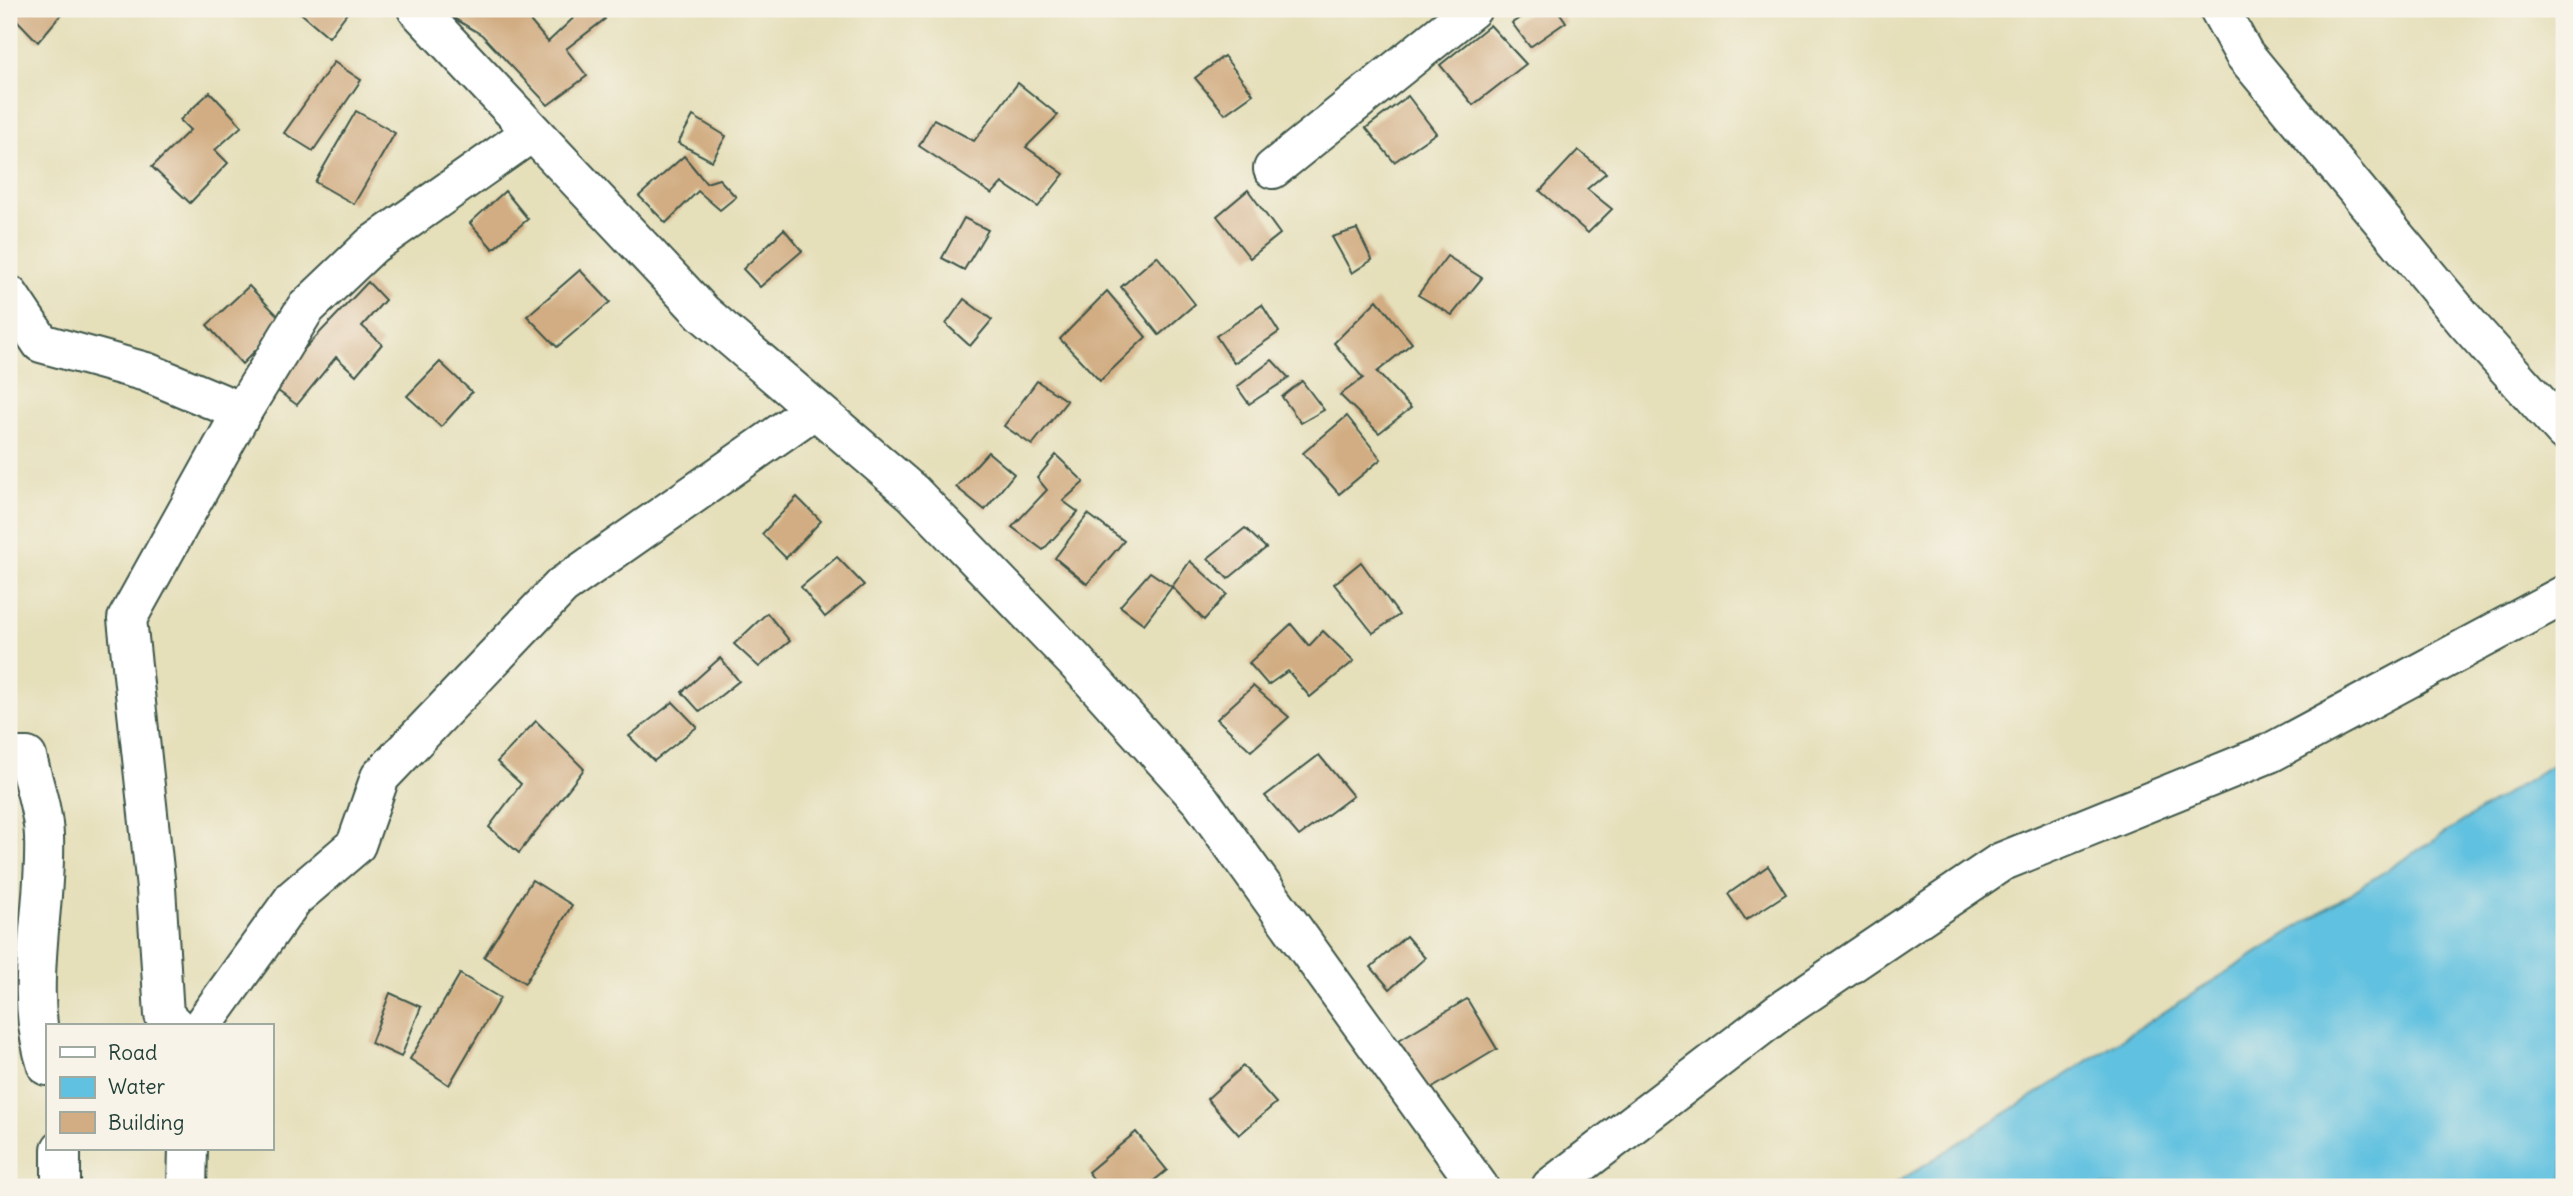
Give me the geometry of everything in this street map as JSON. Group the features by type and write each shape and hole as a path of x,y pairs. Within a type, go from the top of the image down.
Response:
{"street":[{"path":"417,9 703,313 913,493 1075,661 1201,801 1479,1187"},
{"path":"1273,169 1472,9"},
{"path":"2219,9 2244,54 2467,323 2564,430"},
{"path":"173,1024 164,1015 156,888 127,619 243,412 305,309 372,245 531,133"},
{"path":"9,295 41,343 146,372 243,412"},
{"path":"203,1024 295,898 356,845 380,777 562,586 815,409"},
{"path":"1551,1187 1778,1013 2001,862 2270,753 2564,595"},
{"path":"9,757 27,757 44,834 35,966 38,1039 46,1063"},
{"path":"61,1150 61,1187"},
{"path":"187,1187 188,1150"}],"water":[{"path":"2564,757 2564,1187 1890,1187"}],"building":[{"path":"18,9 64,11 38,42 12,15"},
{"path":"296,9 350,9 329,37"},
{"path":"520,9 548,42 583,9 597,9 605,19 566,49 587,76 548,105 482,35 442,11"},
{"path":"1534,9 1557,9 1566,22 1530,47 1512,23"},
{"path":"1490,25 1526,64 1473,105 1440,65"},
{"path":"1224,56 1253,94 1225,114 1195,78"},
{"path":"334,62 361,80 313,151 284,133"},
{"path":"1018,83 1058,115 1026,147 1064,174 1038,207 1002,183 992,194 919,146 934,119 974,141"},
{"path":"210,92 242,126 215,150 228,163 190,203 152,167 190,130 180,120"},
{"path":"1408,96 1436,133 1394,162 1366,128"},
{"path":"356,111 395,133 354,204 315,182"},
{"path":"693,116 726,136 712,161 678,143"},
{"path":"1578,150 1606,173 1587,189 1612,209 1588,233 1540,191"},
{"path":"684,156 706,183 719,179 736,197 720,210 698,191 666,223 639,196"},
{"path":"1248,190 1280,234 1250,258 1217,216"},
{"path":"505,191 528,219 493,249 470,223"},
{"path":"964,218 988,230 964,270 942,258"},
{"path":"784,229 802,251 760,287 743,269"},
{"path":"1357,229 1372,260 1352,273 1332,237"},
{"path":"1157,256 1195,304 1159,335 1121,287"},
{"path":"1447,256 1482,278 1452,315 1418,295"},
{"path":"580,270 610,302 557,347 527,316"},
{"path":"368,282 385,300 362,326 382,344 356,375 336,357 297,405 270,385"},
{"path":"249,286 284,322 242,364 207,325"},
{"path":"1107,291 1146,337 1100,381 1060,339"},
{"path":"964,299 992,320 970,346 946,324"},
{"path":"1377,300 1412,343 1377,372 1411,408 1379,433 1340,395 1363,378 1334,343"},
{"path":"1262,305 1279,332 1234,363 1216,336"},
{"path":"1272,360 1289,378 1249,404 1237,387"},
{"path":"440,362 472,392 441,427 407,396"},
{"path":"1037,381 1067,401 1032,445 1004,426"},
{"path":"1302,381 1324,410 1301,423 1282,397"},
{"path":"1347,416 1381,459 1339,494 1303,453"},
{"path":"988,452 1014,474 985,510 956,487"},
{"path":"1056,455 1084,482 1063,501 1078,512 1043,550 1012,527 1047,490 1037,478"},
{"path":"797,497 821,521 786,558 762,534"},
{"path":"1088,514 1124,541 1087,584 1055,558"},
{"path":"1245,528 1266,548 1228,579 1208,558"},
{"path":"837,557 864,585 825,617 801,587"},
{"path":"1190,561 1227,594 1204,620 1172,587"},
{"path":"1361,562 1399,615 1373,633 1334,584"},
{"path":"1150,572 1172,587 1144,624 1120,606"},
{"path":"767,613 790,641 759,667 734,644"},
{"path":"1291,624 1309,646 1323,631 1354,661 1310,697 1288,671 1268,685 1249,663"},
{"path":"720,658 739,681 700,712 682,692"},
{"path":"1253,686 1289,717 1251,751 1217,719"},
{"path":"673,702 697,727 654,761 629,736"},
{"path":"536,721 584,769 519,853 489,827 521,784 497,762"},
{"path":"1319,755 1353,796 1299,836 1265,796"},
{"path":"1768,866 1786,894 1746,920 1728,894"},
{"path":"532,880 572,905 525,983 484,957"},
{"path":"1406,936 1425,958 1390,989 1371,967"},
{"path":"460,974 500,998 449,1085 410,1059"},
{"path":"390,993 421,1007 401,1057 371,1043"},
{"path":"1467,999 1497,1049 1429,1090 1399,1040"},
{"path":"1243,1066 1276,1103 1239,1135 1207,1099"},
{"path":"1136,1132 1167,1170 1146,1187 1100,1187 1088,1172"}]}
